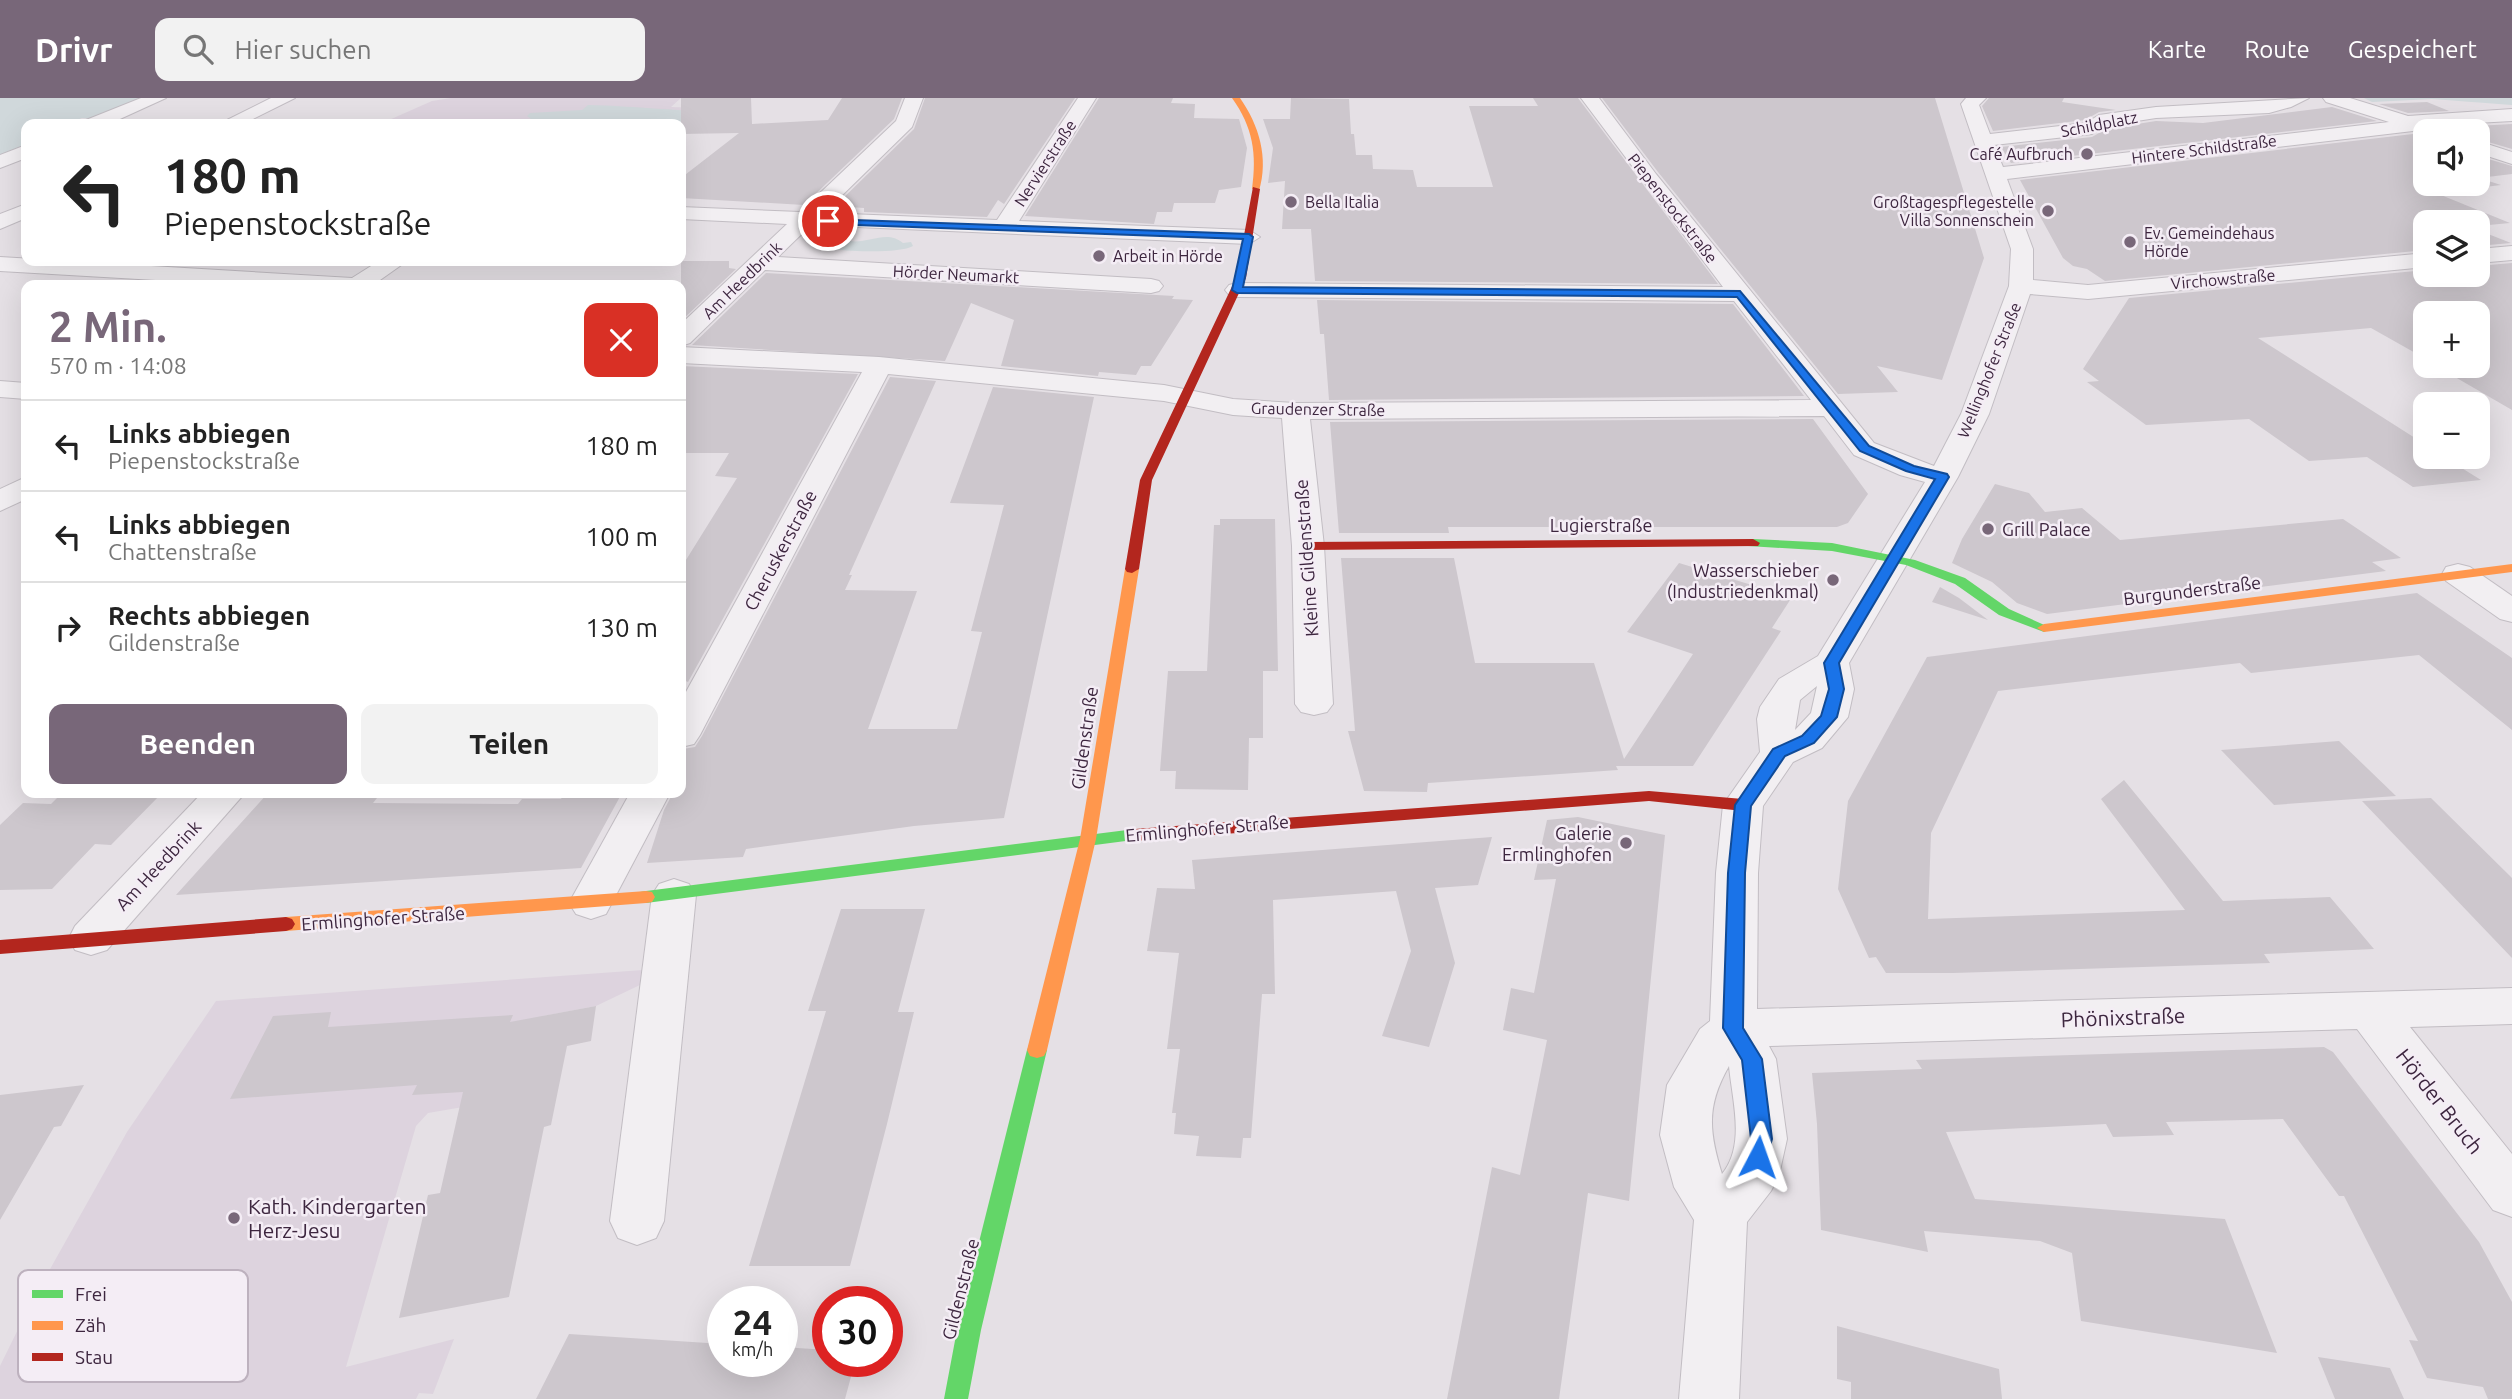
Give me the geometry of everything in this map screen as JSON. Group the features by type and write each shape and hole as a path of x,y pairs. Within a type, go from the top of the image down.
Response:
{"street":[{"path":"106,119 158,98"},
{"path":"239,119 286,98"},
{"name":"Am Heedbrink","path":"686,333 905,123 914,98"},
{"name":"Nervierstraße","path":"1003,228 1087,98"},
{"name":"Gildenstraße","path":"956,1399 969,1330 1088,839 1146,480 1237,290 1249,237 1259,148 1251,117 1236,98"},
{"name":"Piepenstockstraße","path":"1590,98 1740,294 1864,449 1910,469 1943,477"},
{"name":"Wellinghofer Straße","path":"1831,663 1943,477 1975,414 2021,286 2022,249 1981,141 1970,104 1978,98"},
{"name":"Schildplatz","path":"1981,141 2092,128 2099,121 2177,111 2219,113 2286,104 2300,98"},
{"path":"2332,98 2413,124"},
{"name":"Hintere Schildstraße","path":"1994,174 2409,123 2512,115"},
{"path":"2490,151 2512,158"},
{"path":"0,162 21,153"},
{"path":"0,222 16,212"},
{"path":"686,213 1249,237"},
{"path":"2490,255 2512,253"},
{"name":"Virchowstraße","path":"2021,286 2088,292 2413,262"},
{"name":"Hörder Neumarkt","path":"760,263 1151,285"},
{"path":"0,264 21,265"},
{"path":"34,266 272,280"},
{"path":"365,280 388,266"},
{"path":"1237,290 1740,294"},
{"name":"Graudenzer Straße","path":"686,355 879,365 1184,396 1233,407 1295,411 1832,408"},
{"name":"Cheruskerstraße","path":"686,726 879,365"},
{"path":"0,390 21,391"},
{"name":"Kleine Gildenstraße","path":"1295,411 1308,546 1314,704"},
{"path":"0,502 21,489"},
{"name":"Lugierstraße","path":"1308,546 1798,543 1893,556"},
{"name":"Burgunderstraße","path":"1893,556 1981,592 2000,609 2044,628 2512,568"},
{"path":"2458,574 2512,612"},
{"path":"1709,1399 1721,1215 1753,1175 1762,1139 1752,1059 1733,1028 1737,873 1743,805 1779,753 1808,739 1829,717 1836,689 1831,663 1802,678 1779,699 1773,726 1779,753"},
{"name":"Ermlinghofer Straße","path":"0,947 674,895 1088,839 1649,796 1743,805"},
{"name":"Am Heedbrink","path":"91,938 220,798"},
{"path":"591,903 647,798"},
{"path":"637,1221 674,895"},
{"name":"Phönixstraße","path":"1733,1028 2512,1006"},
{"name":"Hörder Bruch","path":"2368,1009 2512,1194"},
{"path":"1721,1215 1700,1186 1685,1135 1692,1085 1717,1043 1733,1028"}],"shaded area":[{"path":"0,98 149,98 97,119 21,119 21,147 0,156"},
{"path":"451,98 681,98 671,107 709,108 686,121 391,119 432,101"},
{"path":"2364,98 2512,98 2512,105 2432,99 2372,102"},
{"path":"588,105 704,111 686,121 531,119 527,116 530,113 582,110"},
{"path":"823,234 850,241 890,237 903,243 911,242 913,246 892,251 860,251 827,248 807,242 810,238"},
{"name":"Kath. Kindergarten Herz-Jesu","path":"643,970 642,984 596,1006 543,1016 550,1092 428,1113 416,1126 346,1367 454,1339 433,1394 419,1393 416,1399 0,1399 0,1366 18,1329 18,1382 248,1382 248,1270 50,1270 127,1132 216,1001"}],"building":[{"path":"681,98 751,98 752,124 828,120 842,98 902,98 894,119 804,205 686,198 686,174 739,133 686,134 686,119 681,119"},
{"path":"925,98 1075,98 1004,204 998,200 987,217 864,212 864,208 835,206 914,129"},
{"path":"1099,98 1173,98 1171,103 1195,104 1194,118 1239,119 1247,148 1241,187 1219,190 1215,203 1174,203 1172,212 1157,212 1154,224 1025,216"},
{"path":"1291,98 1349,99 1351,134 1354,134 1356,155 1372,155 1373,169 1413,170 1417,187 1493,187 1469,106 1538,106 1533,98 1578,98 1718,284 1315,281 1311,229 1282,229 1285,181 1268,183 1273,148 1263,119 1290,119"},
{"path":"1602,98 1935,98 1984,258 1942,380 1877,366 1898,392 1838,394 1658,172"},
{"path":"1989,98 2064,98 2062,102 2116,110 2099,112 2085,120 1993,131 1982,106"},
{"path":"2427,102 2449,111 2408,113 2379,104"},
{"path":"2332,107 2377,121 2011,163 2001,147 2092,137 2106,129 2156,121 2203,123"},
{"path":"2512,124 2512,149 2490,143 2490,125"},
{"path":"2413,134 2413,196 2443,196 2478,210 2413,210 2413,251 2105,281 2087,269 2073,266 2063,258 2020,180"},
{"path":"2490,160 2512,166 2512,174 2490,177"},
{"path":"2490,215 2510,223 2490,225"},
{"path":"2490,235 2511,243 2490,245"},
{"path":"686,261 729,261 729,268 736,269 686,316 686,280 681,280 681,266 686,266"},
{"path":"2512,263 2512,410 2490,397 2490,392 2481,392 2457,378 2490,378 2490,301 2413,301 2413,352 2371,328 2258,338 2413,437 2413,469 2463,469 2481,480 2413,487 2367,457 2309,461 2249,419 2146,425 2087,382 2099,381 2083,369 2129,298 2413,271 2413,287 2490,287 2490,265"},
{"path":"766,273 1174,296 1172,299 1193,300 1151,366 1141,366 1136,375 1099,372 1098,376 1001,366 1014,320 971,303 945,361 692,345"},
{"path":"1317,300 1733,304 1804,396 1329,400 1324,334 1320,334"},
{"path":"686,366 858,374 688,682 686,560 737,478 715,476 729,453 686,453"},
{"path":"890,377 936,381 849,575 852,575 845,590 917,591 868,729 957,729 982,632 971,631 1004,505 950,503 993,387 1094,397 1004,818 914,826 746,849 743,857 647,863 670,798 686,798 686,748 695,747"},
{"path":"1813,419 1868,494 1848,523 1837,527 1448,527 1449,533 1339,533 1330,422"},
{"path":"1995,484 2029,493 2045,512 2082,508 2120,540 2343,519 2401,558 2372,562 2386,571 2047,614 2017,603 1992,582 1952,563 1962,539"},
{"path":"1220,519 1275,519 1278,671 1263,671 1263,738 1249,738 1248,790 1175,789 1176,771 1160,771 1168,671 1207,671 1214,525 1220,525"},
{"path":"1341,558 1454,558 1475,663 1594,663 1624,759 1693,654 1627,632 1679,563 1792,597 1772,628 1781,631 1693,766 1616,766 1618,770 1428,783 1427,792 1364,791 1348,731 1355,731"},
{"path":"1940,587 1959,598 1988,620 1932,602"},
{"path":"2417,593 2512,658 2512,730 2419,655 2251,673 2240,663 1998,691 1931,833 1928,919 2185,910 2101,799 2124,780 2223,901 2330,897 2374,949 2264,954 2270,963 1953,973 1886,973 1876,957 1869,958 1838,889 1848,801 1927,657"},
{"path":"2339,741 2396,796 2274,805 2221,750"},
{"path":"57,798 157,798 111,845 95,844 52,889 0,890 0,825 23,803 51,804"},
{"path":"263,798 377,798 373,803 518,804 522,799 619,798 581,868 176,895"},
{"path":"2431,798 2512,878 2512,958 2362,801"},
{"path":"1578,817 1665,835 1629,1201 1588,1193 1559,1399 1447,1399 1492,1167 1520,1175 1547,1040 1503,1030 1511,988 1534,993 1556,879 1534,880 1547,820"},
{"path":"1492,837 1478,885 1435,888 1455,963 1429,1047 1382,1036 1411,951 1396,891 1273,900 1275,994 1262,994 1251,1138 1243,1138 1241,1158 1196,1156 1199,1136 1174,1134 1176,1113 1172,1113 1180,1049 1167,1049 1179,953 1147,951 1157,888 1195,889 1192,860"},
{"path":"841,909 925,909 898,1012 914,1012 887,1124 850,1266 749,1266 826,1011 808,1011"},
{"path":"596,1006 591,1041 567,1046 551,1125 544,1127 509,1297 399,1318 428,1195 440,1193 463,1092 412,1095 417,1085 230,1099 273,1016 331,1012 328,1027 513,1015 510,1022"},
{"path":"2324,1047 2333,1052 2479,1242 2512,1302 2512,1399 2488,1399 2483,1387 2427,1378 2409,1340 2418,1341 2344,1196 2339,1196 2283,1119 2166,1122 2174,1135 2113,1137 2106,1124 1946,1132 1975,1199 2225,1219 2277,1353 2081,1321 2072,1253 2040,1241 1924,1231 1928,1252 1821,1230 1812,1073 1922,1069 1916,1060"},
{"path":"84,1085 61,1126 54,1127 0,1220 0,1095"},
{"path":"1837,1326 1999,1369 2002,1399 1851,1399 1851,1382 1837,1379"},
{"path":"569,1334 707,1343 707,1377 798,1377 798,1348 812,1349 812,1377 851,1377 845,1399 536,1399"},
{"path":"2318,1357 2390,1368 2404,1399 2335,1399"}],"traffic: fast":[{"path":"1753,543 1832,547 1910,562 1960,581 2004,612 2044,628"},
{"path":"646,897 1135,835"},
{"path":"956,1399 969,1330 1037,1050"}],"traffic: slow":[{"path":"1236,98 1254,130 1258,152 1256,189"},
{"path":"2044,628 2512,568"},
{"path":"1037,1050 1088,839 1132,569"},
{"path":"286,924 646,897"}],"traffic: jam":[{"path":"1132,569 1146,480 1241,278 1256,189"},
{"path":"1308,546 1753,543"},
{"path":"1135,835 1649,796 1743,805"},
{"path":"0,947 286,924"}],"place":[{"name":"Café Aufbruch","path":"2087,154"},
{"name":"Bella Italia","path":"1291,202"},
{"name":"Großtagespflegestelle Villa Sonnenschein","path":"2048,211"},
{"name":"Ev. Gemeindehaus Hörde","path":"2130,242"},
{"name":"Arbeit in Hörde","path":"1099,256"},
{"name":"Grill Palace","path":"1988,529"},
{"name":"Wasserschieber (Industriedenkmal)","path":"1833,580"},
{"name":"Galerie Ermlinghofen","path":"1626,843"},
{"name":"Kath. Kindergarten Herz-Jesu","path":"234,1218"}],"route":[{"path":"828,221 1249,237 1237,290 1740,294 1864,449 1910,469 1943,477 1831,663 1836,689 1829,717 1808,739 1779,753 1743,805 1737,873 1733,1028 1752,1059 1762,1139 1758,1157"}]}
